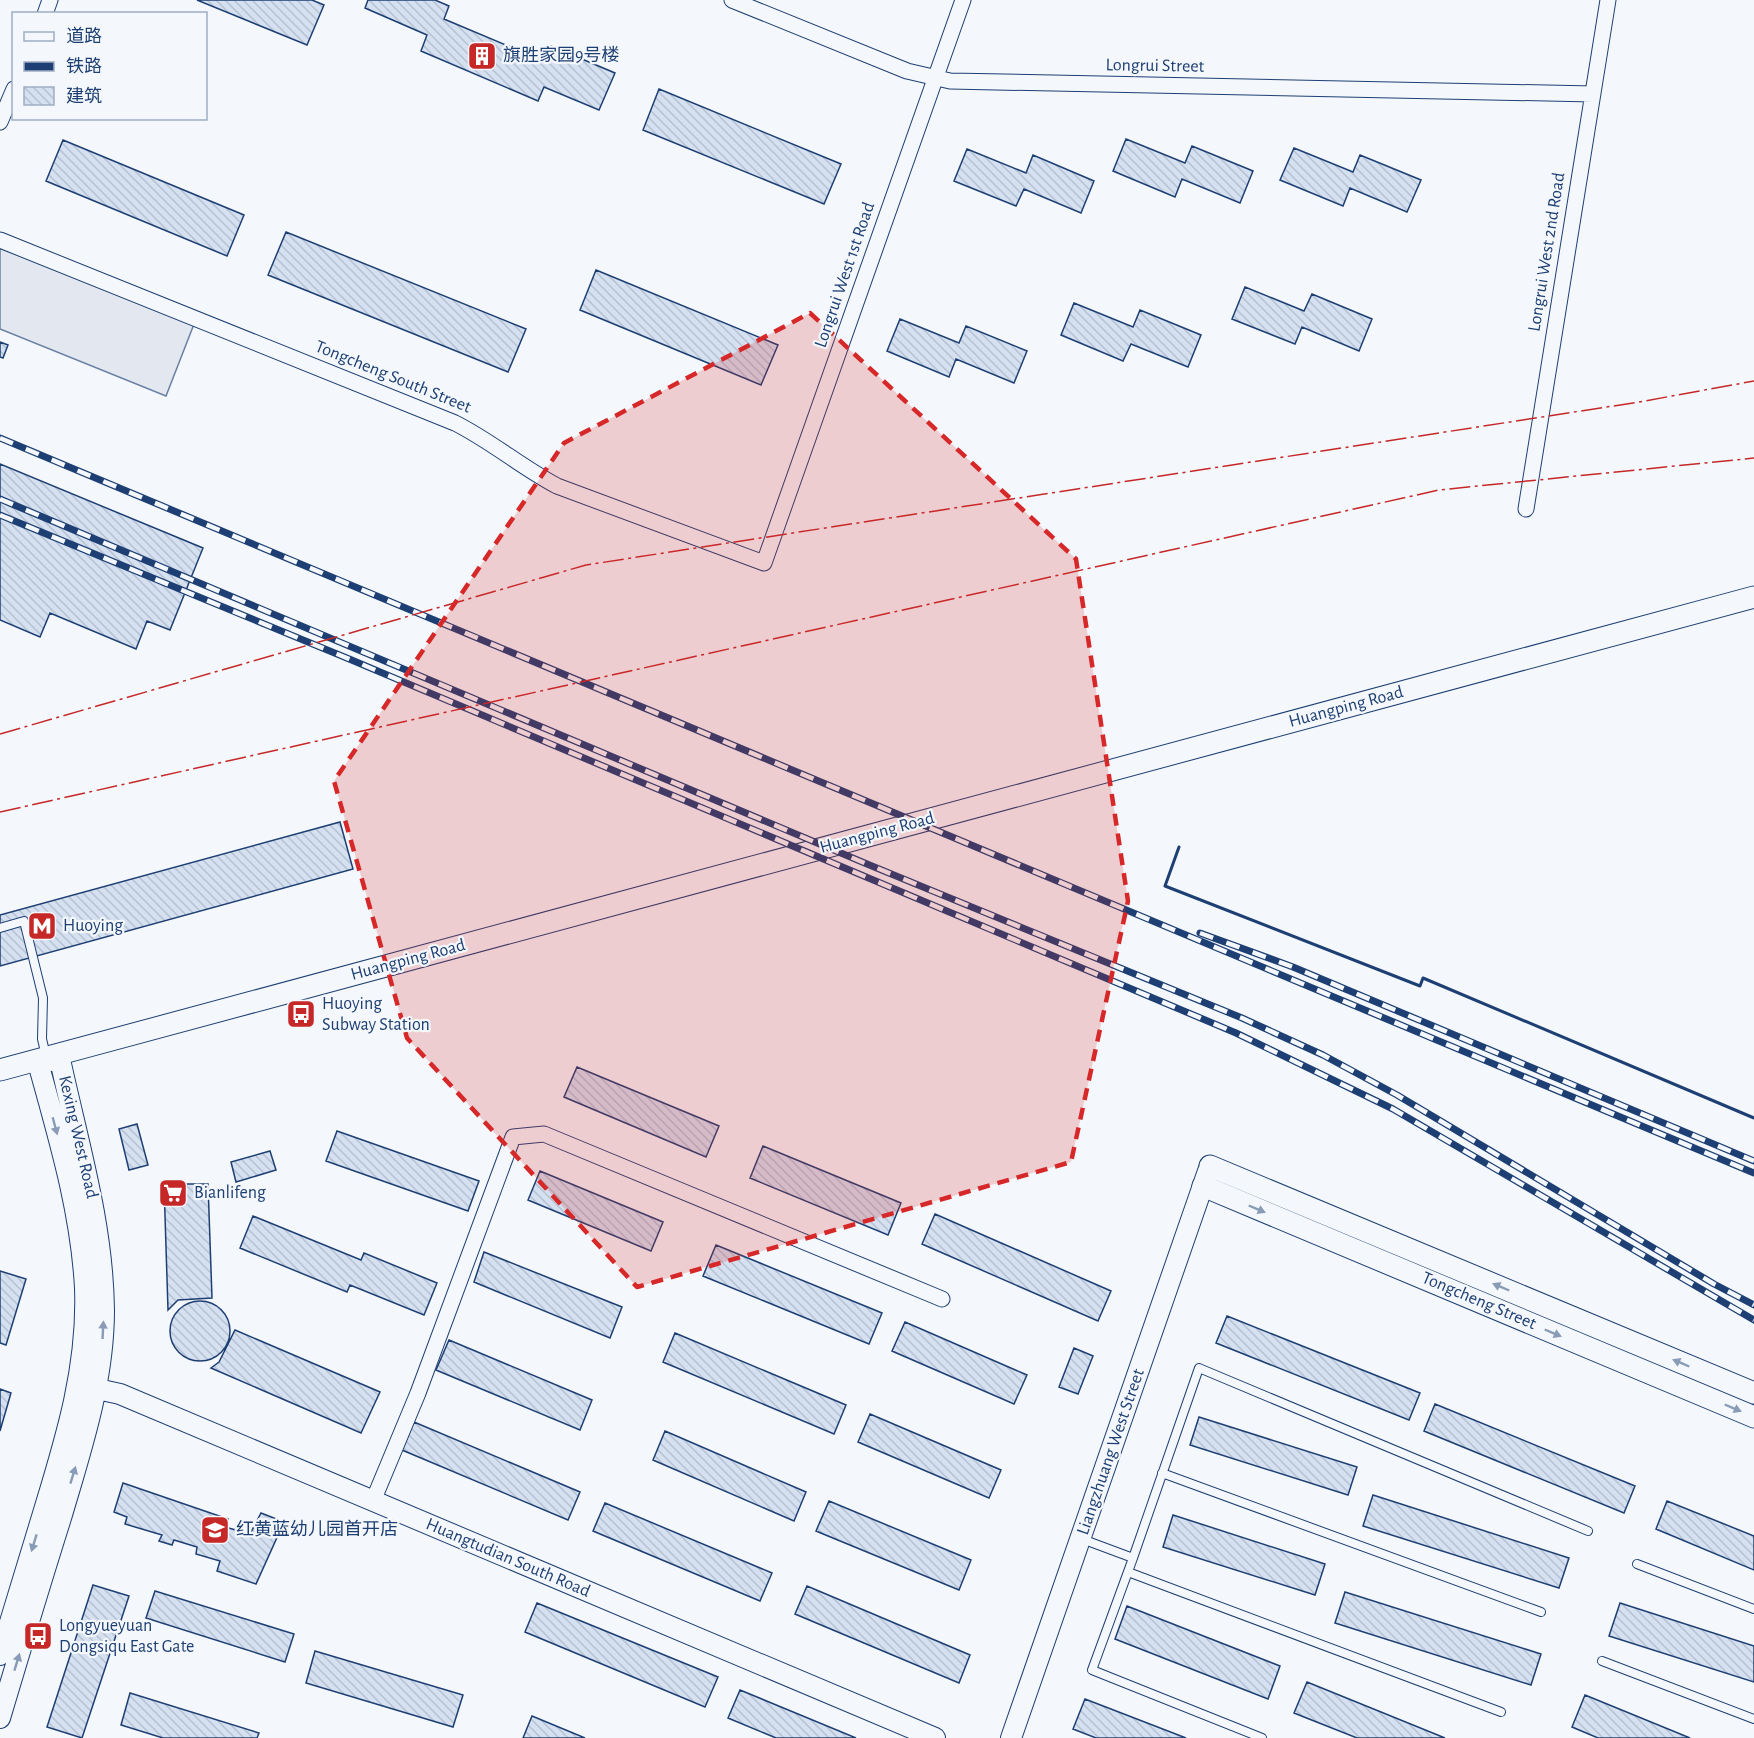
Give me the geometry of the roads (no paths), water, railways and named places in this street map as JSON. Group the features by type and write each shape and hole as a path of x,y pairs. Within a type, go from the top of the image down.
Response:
{"main road":[{"name":"Huangping Road","path":"0,1081 49,1064 1754,597"},
{"name":"Huangping Road","path":"0,1070 49,1064 1754,609"},
{"name":"Tongcheng Street","path":"1210,1166 1754,1393"},
{"name":"Tongcheng Street","path":"1203,1186 1754,1417"}],"street":[{"name":"Longrui Street","path":"732,0 908,71 935,79 963,82 1593,94"},
{"name":"Longrui West 1st Road","path":"764,562 963,0"},
{"name":"Longrui West 2nd Road","path":"1526,509 1608,0"},
{"path":"0,122 12,94"},
{"name":"Tongcheng South Street","path":"0,240 455,423 479,435 537,476 557,486 764,562"},
{"name":"Kexing West Road","path":"0,1655 69,1430 87,1387 104,1330 102,1262 93,1203 49,1064"},
{"path":"373,1501 417,1393 513,1137 544,1134 942,1299"},
{"name":"Liangzhuang West Street","path":"1011,1738 1210,1166"},
{"name":"Kexing West Road","path":"0,1718 86,1436 87,1387"},
{"name":"Huangtudian South Road","path":"87,1387 120,1394 935,1738"}],"lane":[{"path":"0,928 24,921 43,998 42,1040 49,1064"},
{"path":"1262,1738 1092,1670 1199,1368 1588,1531"},
{"path":"1162,1473 1541,1612"},
{"path":"1081,1538 1133,1558"},
{"path":"1637,1564 1754,1609"},
{"path":"1128,1572 1501,1712"},
{"path":"1602,1661 1754,1719"}],"railway":[{"path":"0,438 1754,1173"},
{"path":"0,499 867,864 1242,1018 1323,1055 1397,1095 1714,1284 1754,1305"},
{"path":"0,515 354,661 1236,1033 1393,1109 1754,1320"},
{"path":"1200,933 1293,967 1754,1161"}],"place":[{"name":"旗胜家园9号楼","path":"482,56"},
{"name":"Huoying","path":"42,926"},
{"name":"Huoying Subway Station","path":"301,1014"},
{"name":"Bianlifeng","path":"173,1193"},
{"name":"红黄蓝幼儿园首开店","path":"215,1530"},
{"name":"Longyueyuan Dongsiqu East Gate","path":"38,1636"}]}
